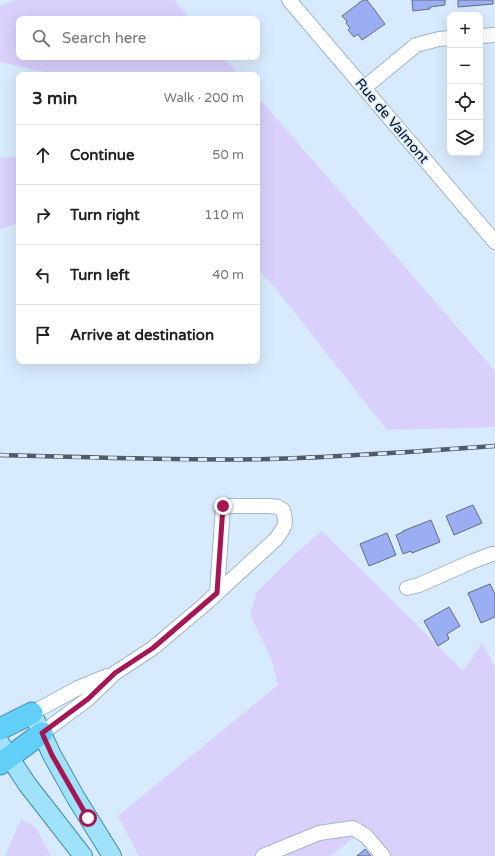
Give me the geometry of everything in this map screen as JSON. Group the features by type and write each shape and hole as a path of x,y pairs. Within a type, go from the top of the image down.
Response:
{"highway":[{"path":"0,729 32,713"},
{"path":"3,754 42,733"}],"main road":[{"path":"32,713 52,755 76,798 112,856"},
{"path":"3,754 83,856"}],"street":[{"name":"Rue de Valmont","path":"289,0 364,88 490,228 495,242"},
{"path":"483,36 495,35"},
{"path":"364,88 416,45 447,38"},
{"path":"42,733 88,699 115,673 153,648 217,593 276,539 284,527 285,520 283,510 278,507 270,506 223,506 217,593"},
{"path":"407,588 419,585 471,562 495,554"},
{"path":"32,713 78,688 115,673"},
{"path":"263,856 319,833 353,828 366,836 383,856"}],"shaded area":[{"path":"16,0 174,0 187,16 16,16 16,60 226,60 236,72 43,72 0,62 0,6"},
{"path":"260,99 495,371 495,427 387,430 277,290 260,271"},
{"path":"16,157 16,224 0,229 0,158"},
{"path":"322,531 463,671 482,643 495,667 495,856 390,856 366,828 330,856 139,856 118,816 278,685 271,658 250,614 257,592 294,555"},
{"path":"21,819 36,828 51,856 5,856"}],"building":[{"path":"363,0 367,0 385,24 362,40 358,34 354,37 348,30 350,28 346,23 347,21 342,16"},
{"path":"412,0 445,0 445,5 413,11"},
{"path":"458,0 493,0 493,4 458,7"},
{"path":"473,505 482,523 454,535 446,516"},
{"path":"431,520 440,542 412,553 411,551 403,554 396,535"},
{"path":"387,533 396,555 369,566 360,544"},
{"path":"490,584 495,594 495,617 481,623 468,593"},
{"path":"449,607 460,626 447,634 449,639 438,646 424,621"},
{"path":"365,849 371,856 357,856"}],"railway":[{"path":"0,455 168,459 269,459 495,446"}],"route":[{"path":"88,818 52,755 42,733 88,699 115,673 153,648 217,593 223,506"}]}
